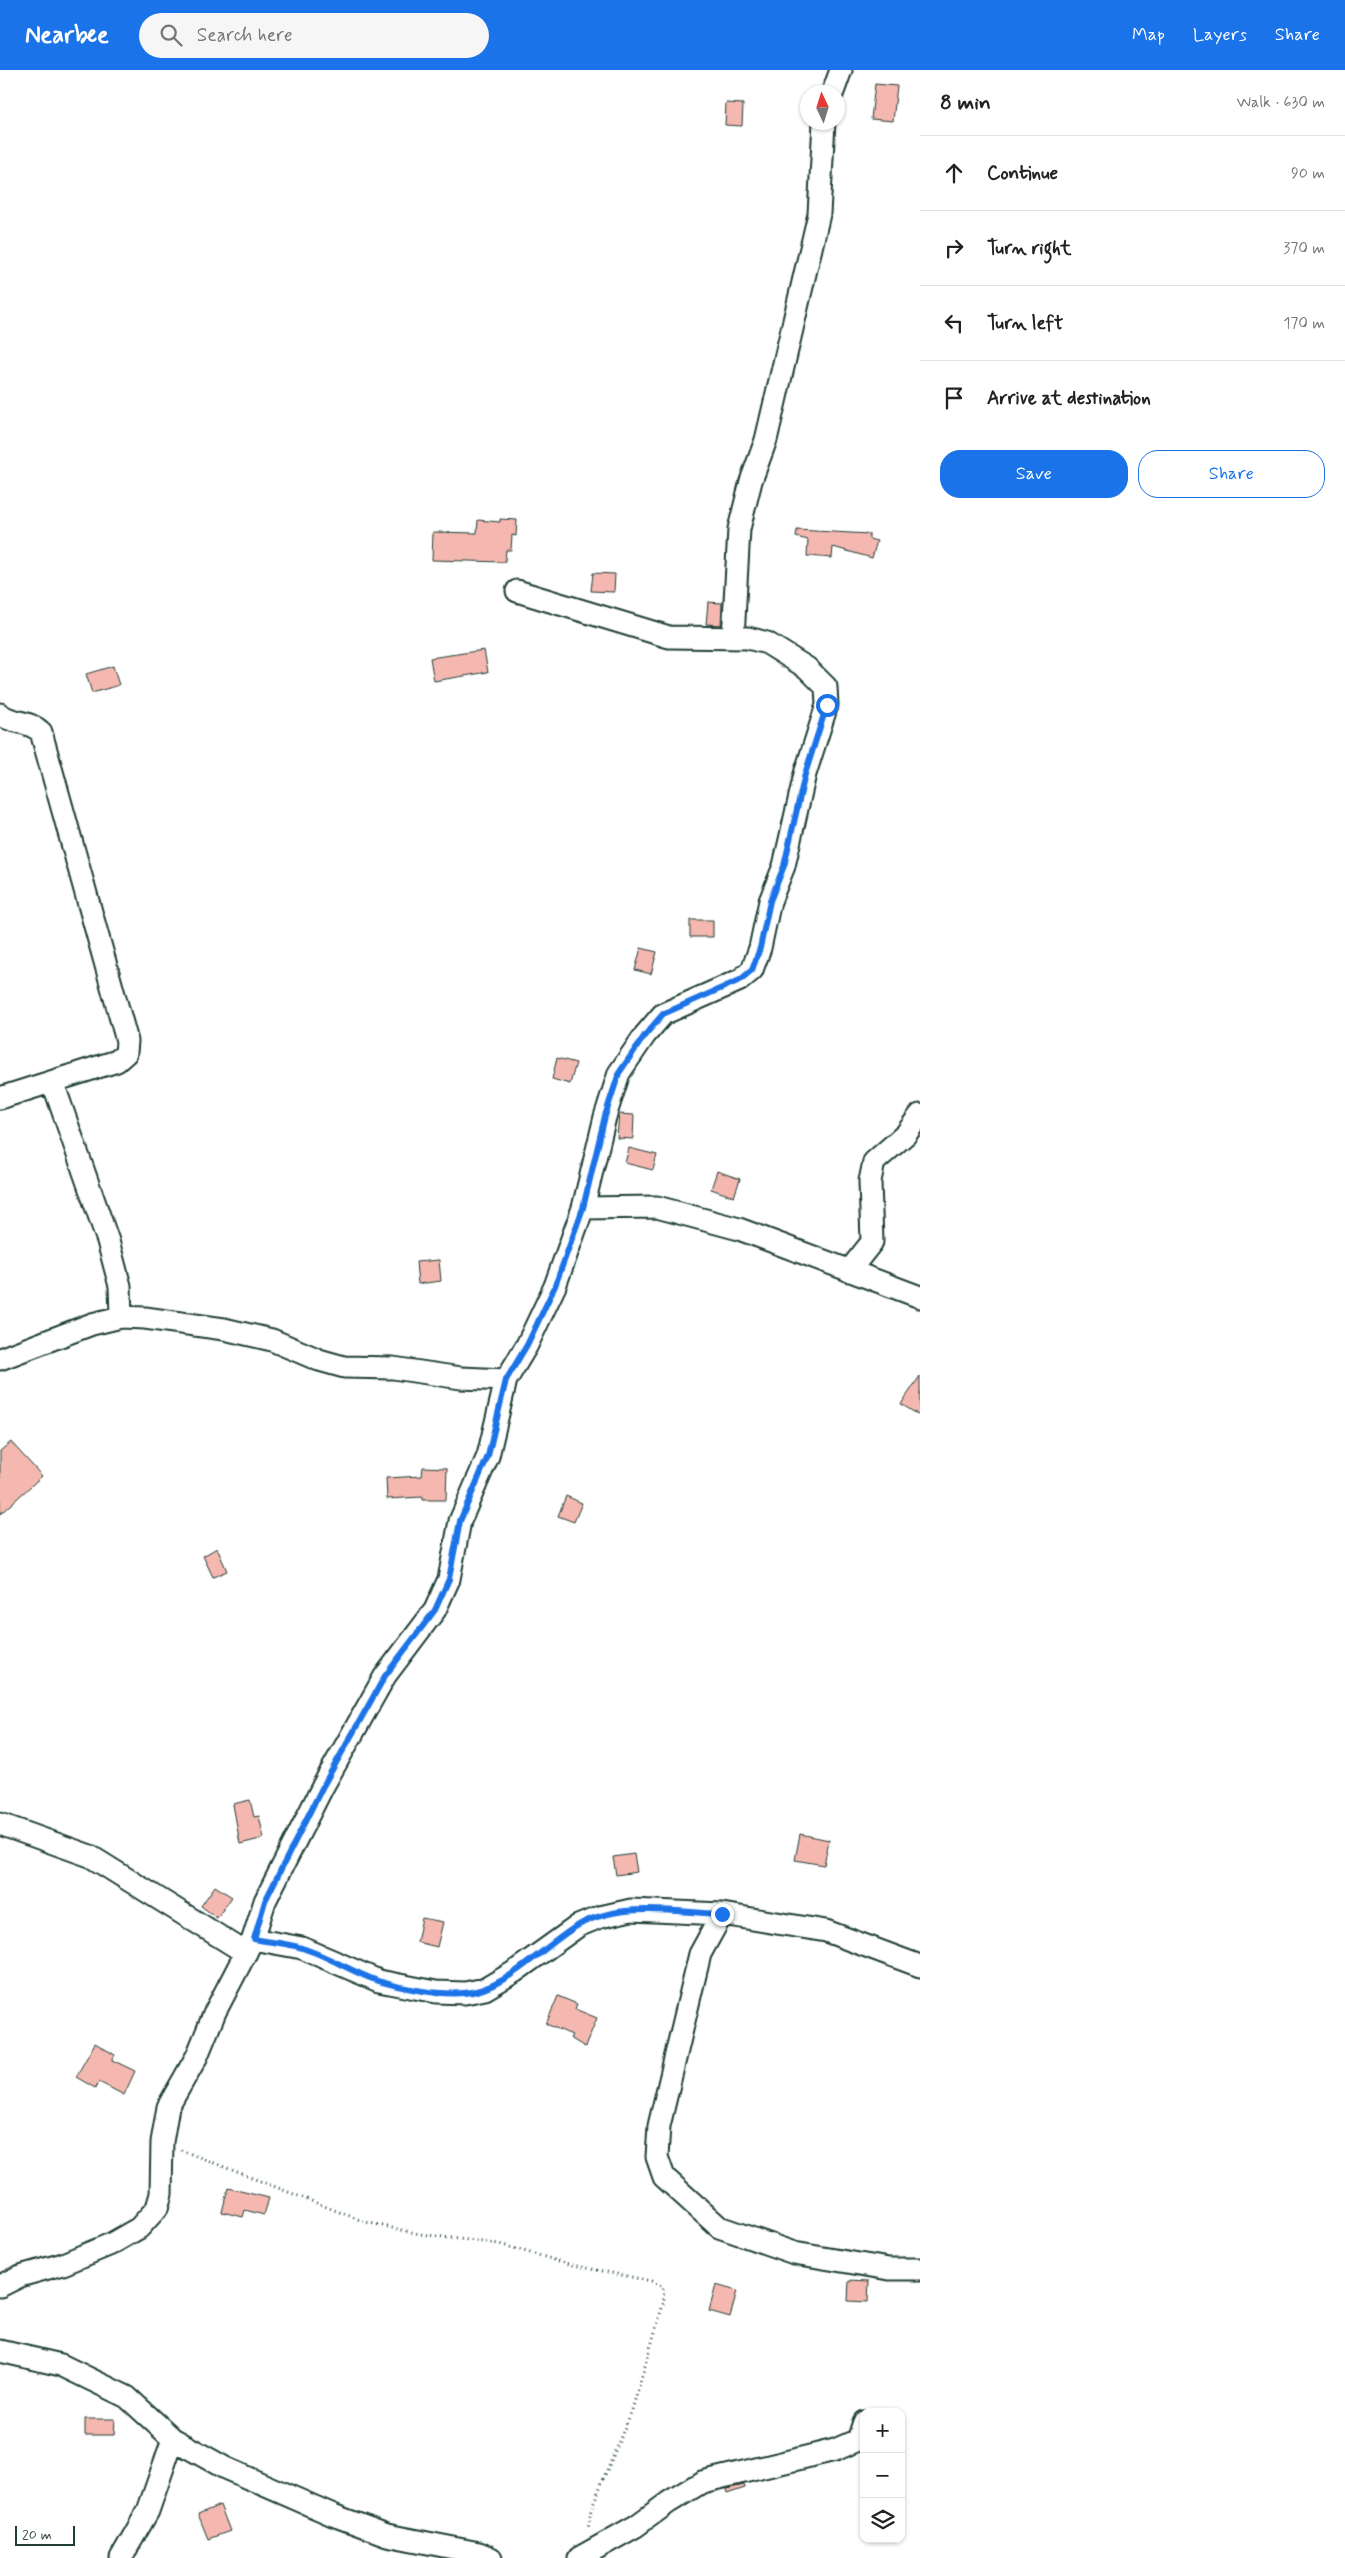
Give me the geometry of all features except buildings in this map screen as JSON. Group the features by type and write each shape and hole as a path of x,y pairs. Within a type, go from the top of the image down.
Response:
{"street":[{"path":"836,85 841,70"},
{"path":"733,638 739,528 751,481 766,440 819,214 824,130"},
{"path":"0,2286 20,2276 63,2264 111,2244 139,2228 157,2208 161,2194 162,2142 168,2107 197,2056 215,2012 250,1946 265,1901 323,1786 385,1676 435,1610 449,1579 460,1521 488,1456 506,1380 527,1345 555,1286 583,1208 605,1116 619,1073 645,1035 663,1014 740,980 752,970 760,948 770,901 784,866 805,774 827,705 826,687 807,668 767,643 733,638 670,637 517,591"},
{"path":"0,714 5,718 34,725 41,732 127,1041 126,1053 117,1061 53,1083 0,1098"},
{"path":"53,1083 110,1250 120,1286 121,1317"},
{"path":"849,1271 872,1242 870,1181 874,1162 906,1134 920,1115"},
{"path":"583,1208 657,1207 738,1229 920,1297"},
{"path":"0,1358 92,1324 121,1317 145,1318 224,1329 272,1340 319,1360 344,1367 393,1368 460,1378 506,1380"},
{"path":"0,1824 90,1856 250,1946 302,1948 379,1981 436,1992 466,1993 485,1989 507,1976 578,1926 600,1917 631,1910 722,1914 826,1931 920,1966"},
{"path":"722,1914 700,1954 659,2126 657,2157 664,2177 719,2227 794,2252 889,2269 920,2269"},
{"path":"0,2351 61,2365 128,2396 173,2438 225,2468 387,2535 479,2553 491,2558"},
{"path":"582,2556 636,2526 669,2502 702,2482 835,2450 858,2440 860,2432"},
{"path":"121,2558 148,2511 173,2438"}],"path":[{"path":"162,2142 365,2222 420,2234 499,2244 573,2265 651,2281 663,2288 664,2301 632,2410 591,2509 582,2556"}],"route":[{"path":"722,1914 631,1910 600,1917 578,1926 514,1972 485,1989 466,1993 436,1992 379,1981 302,1948 254,1939 265,1901 323,1786 385,1676 435,1610 449,1579 460,1521 488,1456 506,1380 527,1345 555,1286 583,1208 605,1116 619,1073 645,1035 663,1014 711,991 740,980 752,970 760,948 770,901 784,866 805,774 827,705"}]}
